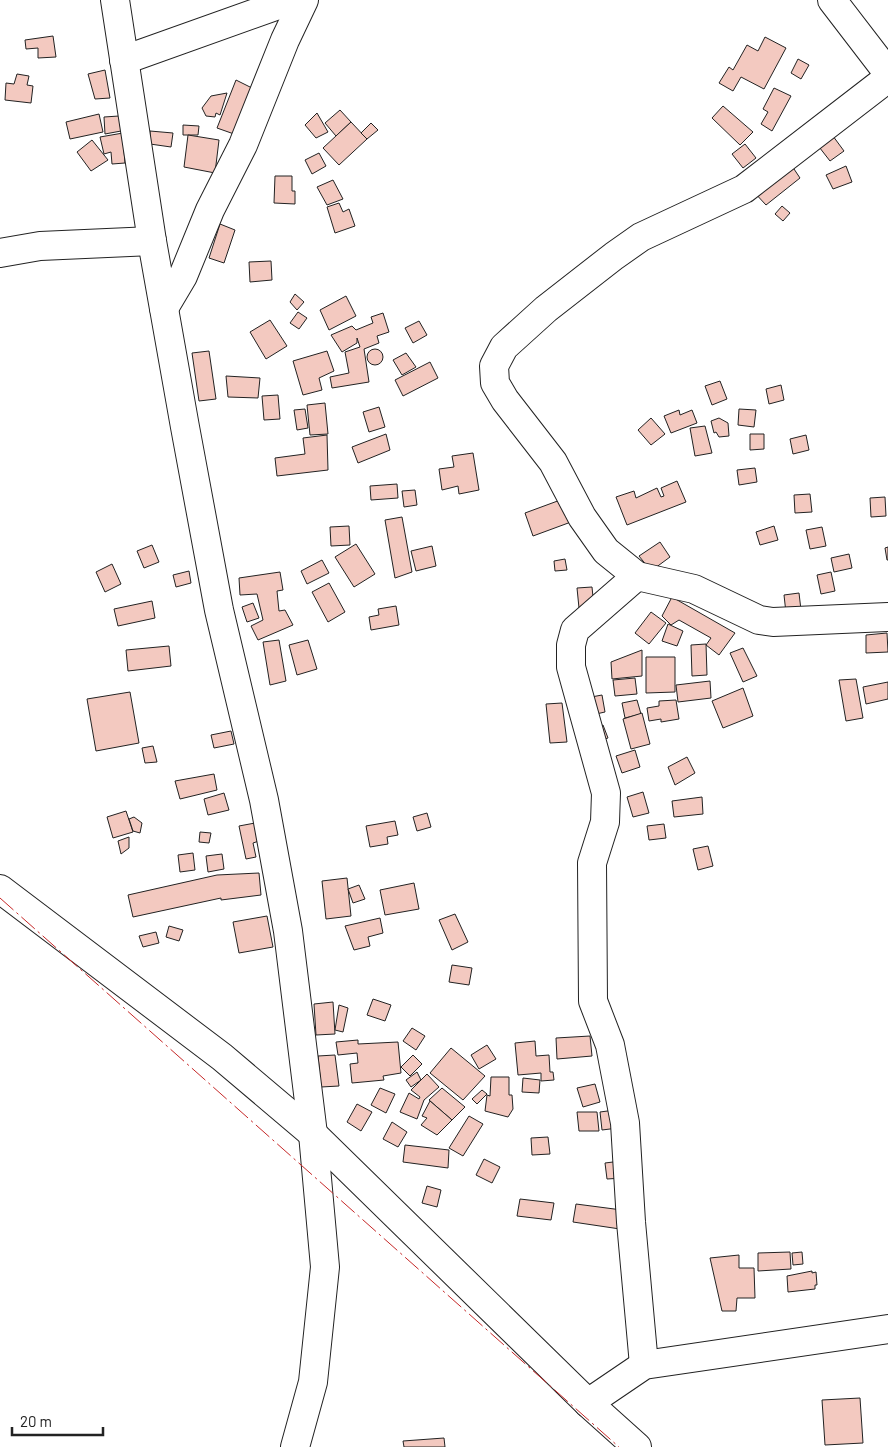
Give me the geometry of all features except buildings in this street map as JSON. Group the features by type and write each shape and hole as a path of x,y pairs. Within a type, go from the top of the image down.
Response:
{"street":[{"path":"115,0 152,241 219,610 264,800 288,931 313,1134 325,1267 313,1382 295,1447"},
{"path":"124,60 292,0"},
{"path":"164,308 182,276 210,210 243,145 285,40 304,0"},
{"path":"832,0 888,73"},
{"path":"888,78 744,188 641,237 614,256 546,309 504,347 494,366 495,384 505,400 553,462 582,517 606,551 637,576 694,589 760,620 772,622 888,617"},
{"path":"0,253 40,246 152,241"},
{"path":"637,576 575,630 571,645 571,667 606,793 605,822 592,863 593,1000 610,1045 625,1123 631,1222 644,1366"},
{"path":"0,889 222,1057 313,1134 588,1403 637,1447"},
{"path":"588,1403 644,1366 888,1329"}],"power":[{"path":"0,898 619,1447"}]}
